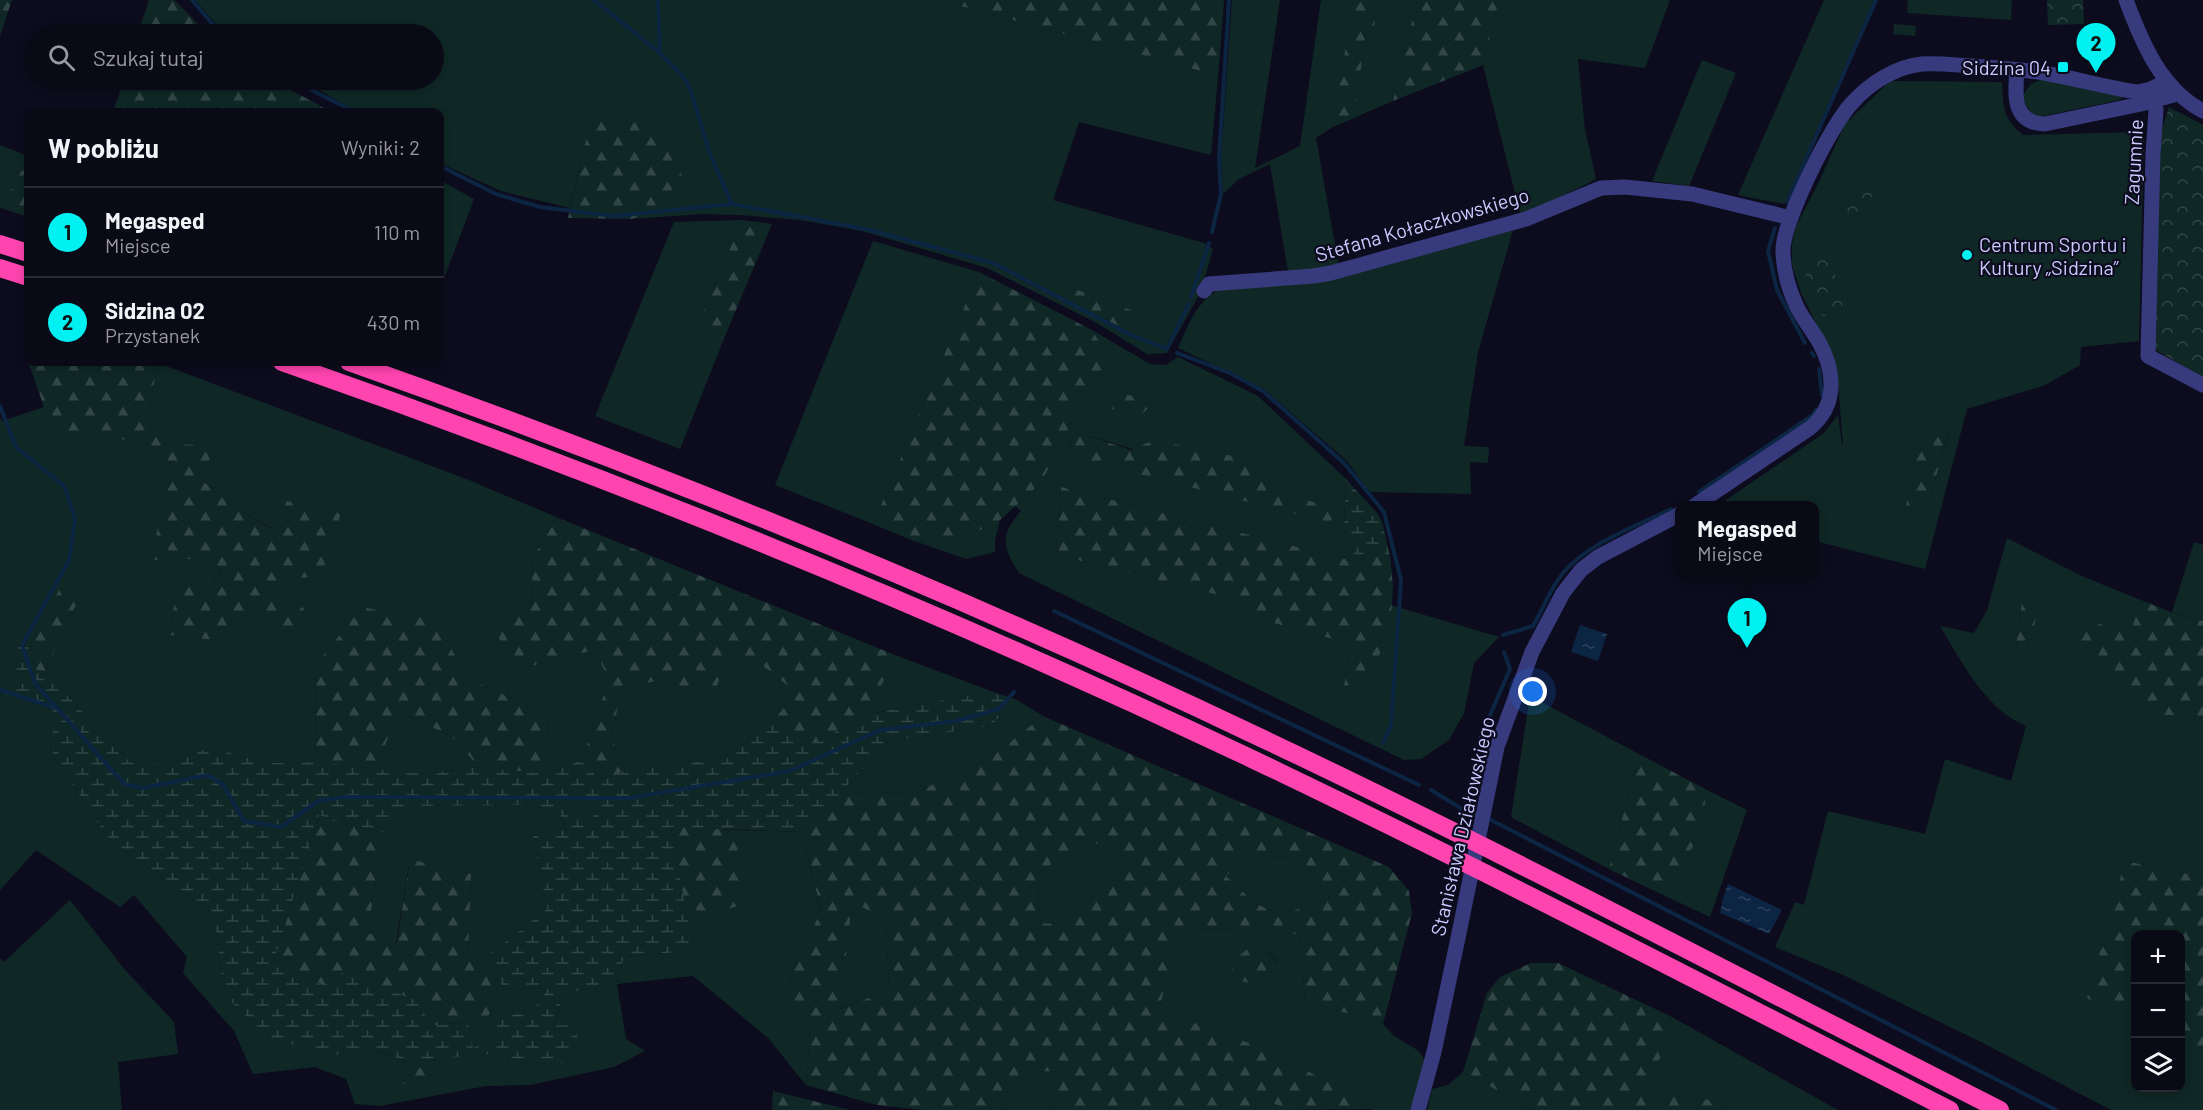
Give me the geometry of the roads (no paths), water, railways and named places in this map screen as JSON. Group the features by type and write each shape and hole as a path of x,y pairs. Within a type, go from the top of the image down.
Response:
{"highway":[{"path":"0,244 24,252"},
{"path":"0,268 24,276"},
{"path":"293,366 452,422 689,513 1102,689 1361,812 1950,1110"},
{"path":"360,366 573,444 786,528 938,592 1144,684 1428,819 2000,1110"}],"street":[{"path":"2126,0 2144,44 2167,81 2177,94 2203,111"},
{"path":"1701,501 1810,428 1822,417 1828,406 1831,387 1826,359 1819,342 1797,307 1784,272 1783,248 1791,218 1810,174 1842,116 1856,98 1875,82 1891,73 1921,64 2047,73 2153,95"},
{"path":"2017,70 2018,105 2024,117 2038,123 2045,124 2153,95 2177,94"},
{"path":"2153,95 2167,81"},
{"name":"Zagumnie","path":"2153,95 2148,356 2203,386"},
{"name":"Stefana Kołaczkowskiego","path":"1204,291 1209,284 1331,273 1526,219 1601,188 1625,187 1692,194 1791,218"},
{"name":"Stanisława Działowskiego","path":"1418,1110 1458,938 1497,747 1532,652 1567,587 1581,570 1598,557 1675,517"}],"water":[{"path":"1580,625 1607,634 1598,661 1571,652"},
{"path":"1728,884 1782,910 1769,934 1720,913"}],"waterway":[{"path":"192,0 212,24"},
{"path":"594,0 660,53 682,75 690,88 710,154 732,204"},
{"path":"658,0 660,52"},
{"path":"1212,232 1221,194 1219,159 1229,0"},
{"path":"1787,202 1876,0"},
{"path":"312,90 347,108"},
{"path":"444,168 496,194 540,207 614,216 732,204 870,230 993,263 1131,335 1167,349 1189,303"},
{"path":"1775,228 1768,251 1777,290 1805,343"},
{"path":"1191,297 1209,243"},
{"path":"1177,353 1230,373 1263,391 1344,463 1384,512 1401,580 1391,725 1383,743"},
{"path":"1819,369 1822,395"},
{"path":"0,406 16,447 65,487 75,519 69,560 22,645 35,683 124,784 143,788 208,775 223,785 244,821 281,827 318,801 345,797 629,798 790,771 880,730 956,721 999,709 1014,692"},
{"path":"1699,492 1813,415 1816,410"},
{"path":"1503,635 1533,626 1551,591 1573,562 1599,544 1671,509"},
{"path":"1054,611 1419,785"},
{"path":"1464,810 1481,736 1510,669 1504,652"},
{"path":"0,690 56,708"},
{"path":"1431,790 1464,810 1480,815"},
{"path":"1487,818 2056,1110"}],"place":[{"name":"Sidzina 04","path":"2063,67"},
{"name":"Sidzina 02","path":"2096,73"},
{"name":"Centrum Sportu i Kultury „Sidzina”","path":"1967,255"},
{"name":"Megasped","path":"1747,648"}]}
